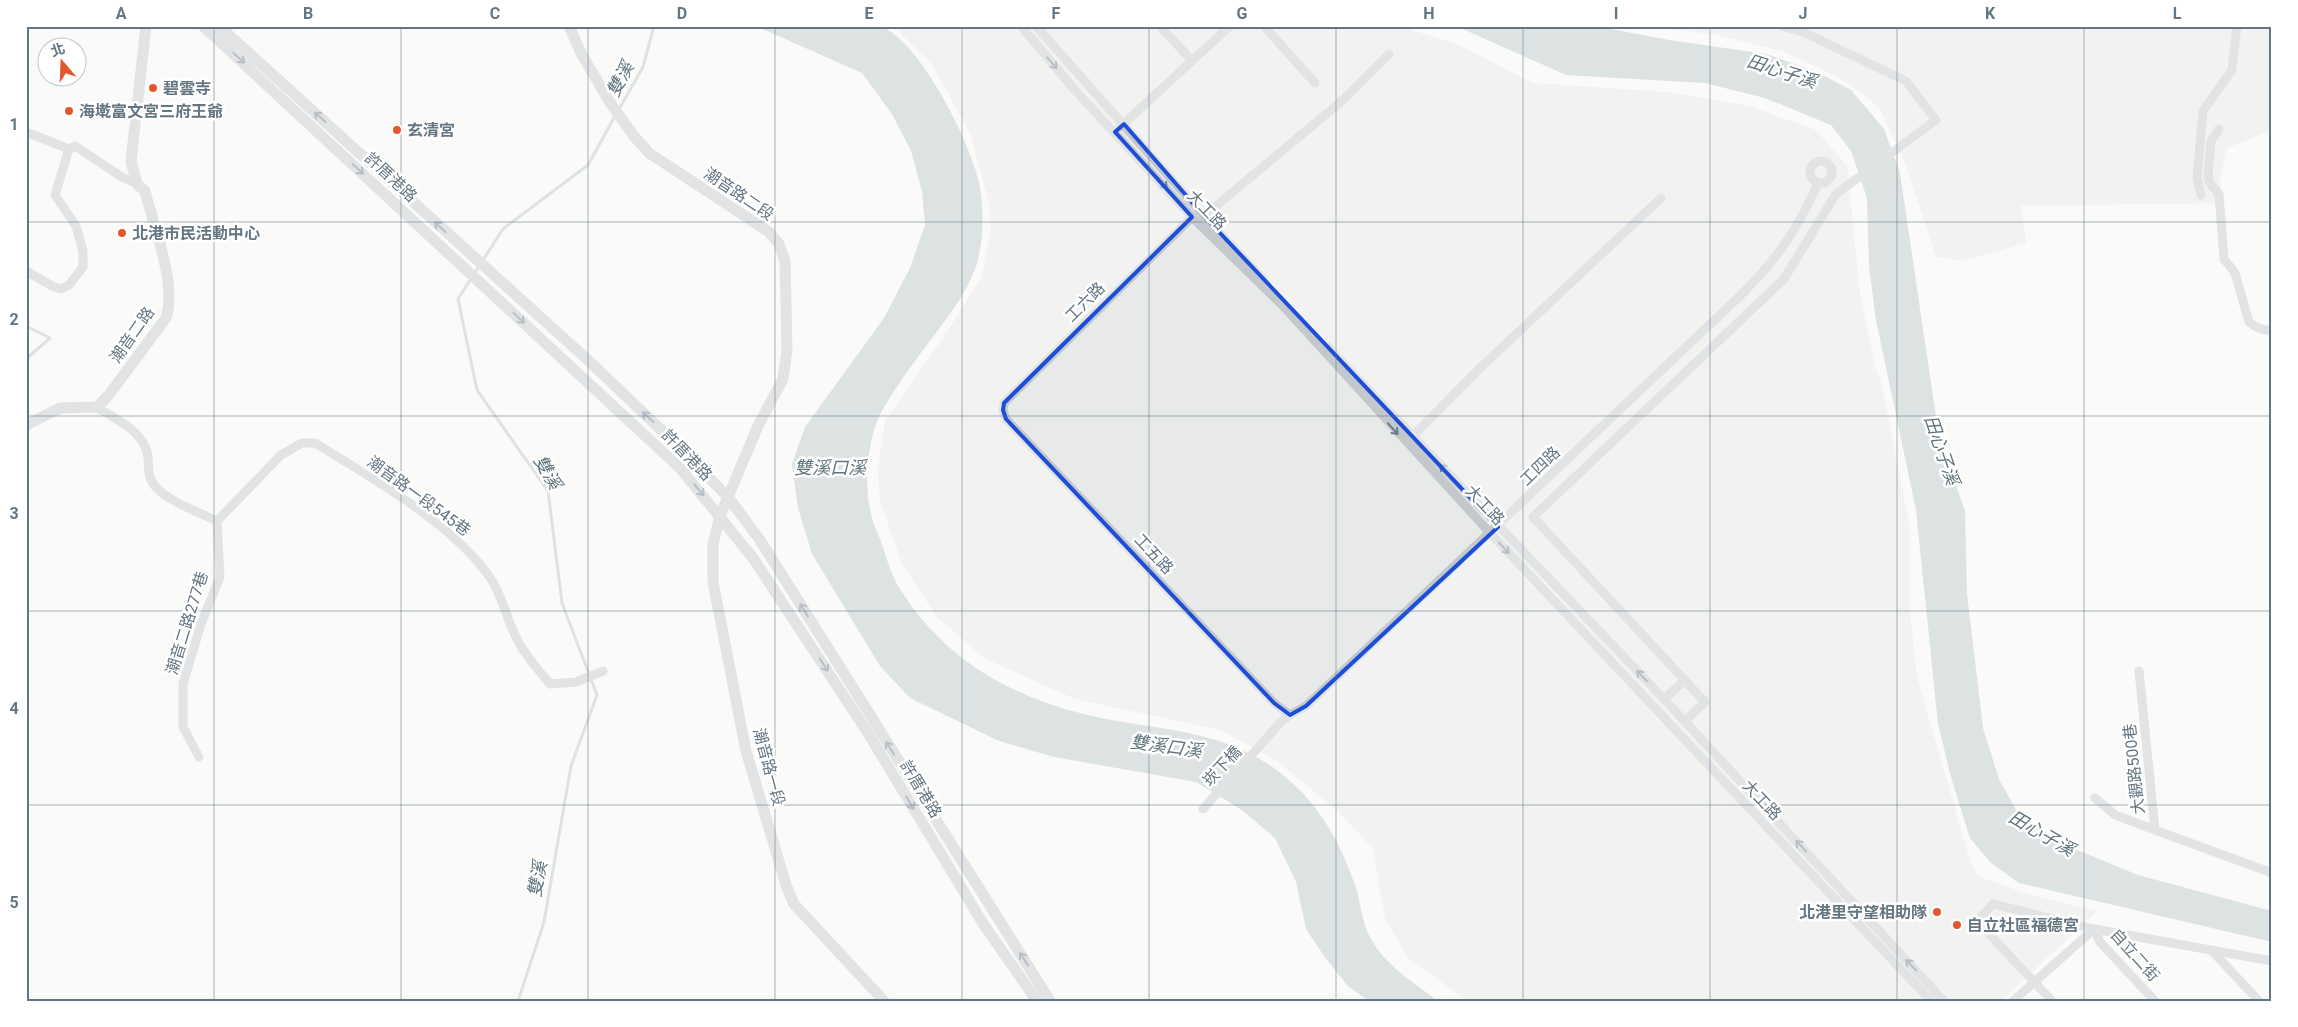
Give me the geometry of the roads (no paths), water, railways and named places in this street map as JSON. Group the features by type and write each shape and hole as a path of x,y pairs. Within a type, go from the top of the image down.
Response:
{"street":[{"name":"潮音二路","path":"96,407 108,396 166,318 170,304 169,284 145,191 137,184 131,161 146,26"},
{"name":"許厝港路","path":"203,26 760,540 1050,1001"},
{"name":"許厝港路","path":"219,26 662,430 724,507 753,558 868,733 984,925 1036,1001"},
{"name":"潮音路二段","path":"569,26 581,53 609,102 649,153 769,232 779,244 785,261 787,350 783,379 758,426 724,507"},
{"name":"大工路","path":"1021,26 1074,89 1192,217 1285,308 1410,440 1498,527 1664,698 1944,1001"},
{"name":"大工路","path":"1036,26 1204,216 1410,440 1491,534 1931,1001"},
{"path":"1160,26 1192,61"},
{"path":"1115,132 1150,102 1230,26"},
{"path":"1264,26 1315,83"},
{"path":"1685,721 1705,702 1533,517 1784,279 1836,194 1936,120 1906,81 1803,29 1782,26"},
{"path":"2201,195 2197,178 2202,111 2232,70 2237,26"},
{"path":"1204,216 1343,100 1389,54"},
{"path":"2220,129 2211,141 2208,176 2209,182 2219,194 2224,259 2235,273 2249,322 2253,326 2266,331 2272,330"},
{"path":"26,132 69,149"},
{"path":"26,272 52,286 61,288 69,285 82,267 83,251 76,226 55,195 69,149 75,146 122,177 137,184"},
{"name":"工四路","path":"1258,750 1290,714 1306,706 1491,534 1772,264 1807,208 1818,183"},
{"path":"1410,440 1478,370 1533,321 1551,301 1661,198"},
{"name":"工六路","path":"1003,410 1004,403 1192,217"},
{"path":"26,425 60,408 96,407 140,435 147,452 150,478 163,494 217,521"},
{"name":"工五路","path":"1003,410 1006,419 1012,426 1274,703 1290,714"},
{"name":"潮音路一段545巷","path":"217,521 281,455 302,443 314,443 386,487 448,533 473,555 492,580 518,642 550,684 584,679 599,673"},
{"name":"潮音路一段","path":"724,507 713,544 714,582 746,751 786,885 794,904 884,1001"},
{"name":"潮音二路277巷","path":"200,757 183,727 183,684 200,624 220,577 217,521"},
{"name":"大觀路500巷","path":"2139,670 2156,830 2272,873"},
{"path":"1664,698 1685,680"},
{"name":"崁下橋","path":"1206,806 1258,750"},
{"path":"2095,798 2115,815 2156,830"},
{"path":"2052,1001 1977,921 1993,904 2094,928 2213,952 2272,961"},
{"path":"2014,1001 2094,928"},
{"name":"自立二街","path":"2094,928 2100,942 2155,1001"},
{"path":"2213,952 2260,1001"}],"water":[{"name":"雙溪口溪","path":"756,26 875,26 882,27 897,37 912,52 942,95 966,143 979,182 982,233 979,254 973,274 956,306 888,401 874,429 869,453 867,479 872,518 897,584 917,613 940,639 966,661 994,679 1023,694 1055,706 1088,715 1219,741 1254,756 1271,766 1300,790 1323,818 1348,867 1357,891 1366,929 1382,955 1399,972 1438,1001 1369,1001 1348,986 1324,956 1306,929 1296,882 1275,838 1242,810 1196,782 1054,757 999,741 910,698 880,666 812,554 798,508 792,464 805,427 884,318 910,268 925,225 922,191 911,151 892,114 862,73"},
{"name":"田心子溪","path":"1456,26 1595,26 1669,40 1766,54 1815,71 1851,90 1884,129 1900,173 1939,437 1965,511 1967,594 1983,728 1999,779 2016,810 2053,840 2138,875 2272,911 2272,942 2019,883 1991,863 1970,838 1951,777 1938,724 1916,510 1876,320 1869,267 1867,198 1851,151 1831,125 1765,98 1705,83 1566,75"}],"waterway":[{"name":"雙溪","path":"618,111 643,67 654,26"},
{"name":"雙溪","path":"518,1001 544,922 571,766 597,695 562,603 548,491 477,390 458,299 503,229 588,165 615,116"},
{"path":"26,326 50,338 26,359"}],"place":[{"name":"碧雲寺","path":"153,88"},
{"name":"海墘富文宮三府王爺","path":"69,111"},
{"name":"玄清宮","path":"397,130"},
{"name":"北港市民活動中心","path":"122,233"},
{"name":"北港里守望相助隊","path":"1937,912"},
{"name":"自立社區福德宮","path":"1957,925"}]}
